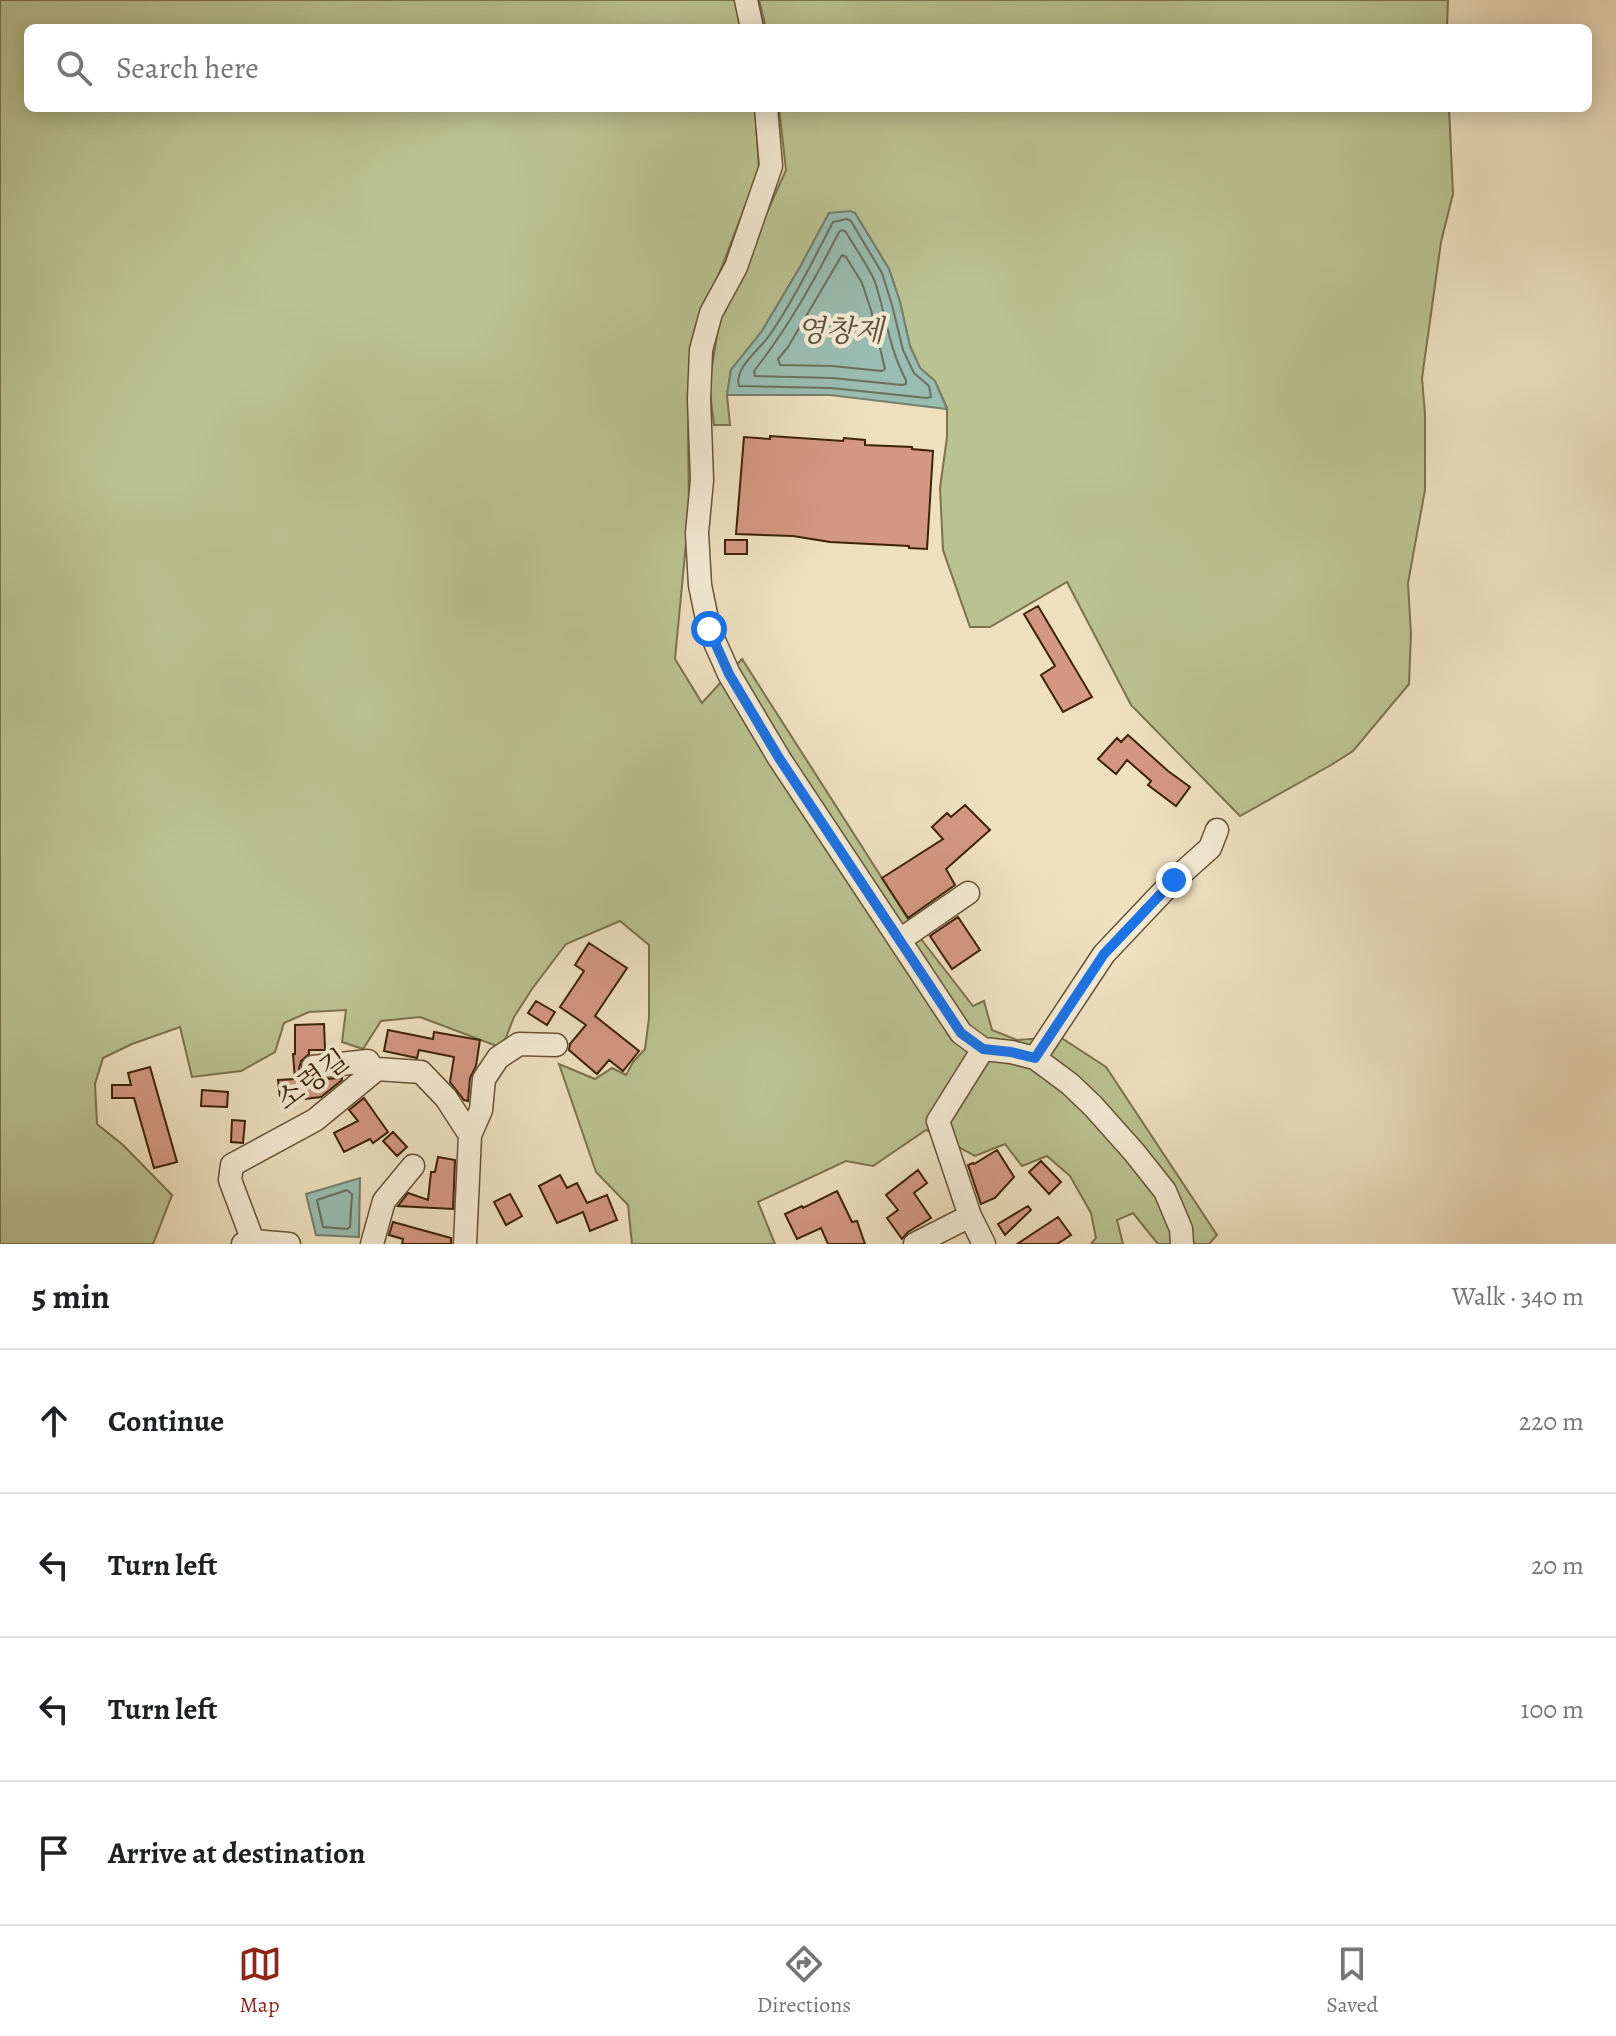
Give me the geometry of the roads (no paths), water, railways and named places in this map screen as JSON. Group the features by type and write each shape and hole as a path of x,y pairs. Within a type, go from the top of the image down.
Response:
{"street":[{"path":"746,0 751,24"},
{"path":"766,112 771,166 736,267 711,313 701,350 702,480 697,533 700,585 709,629 729,674 779,758 961,1033 983,1049 1035,1058 1070,1084 1134,1152 1165,1191 1181,1229 1182,1244"},
{"path":"1035,1058 1104,954 1174,880 1210,848 1217,830"},
{"path":"900,940 968,893"},
{"path":"465,1244 470,1135 481,1110 484,1079 498,1058 519,1044 556,1045"},
{"path":"983,1049 938,1121 970,1216 984,1244"},
{"path":"313,1067 368,1061 372,1073"},
{"name":"소령길","path":"280,1243 248,1242 230,1180 232,1165 315,1120 377,1069 421,1072 446,1098 470,1135"},
{"path":"372,1244 384,1201 413,1166"},
{"path":"915,1244 970,1216"}],"water":[{"name":"영창제","path":"829,213 855,213 889,269 910,346 920,368 935,381 947,409 830,395 727,395 731,370 762,331"},
{"path":"360,1178 359,1237 316,1235 306,1194"}]}
